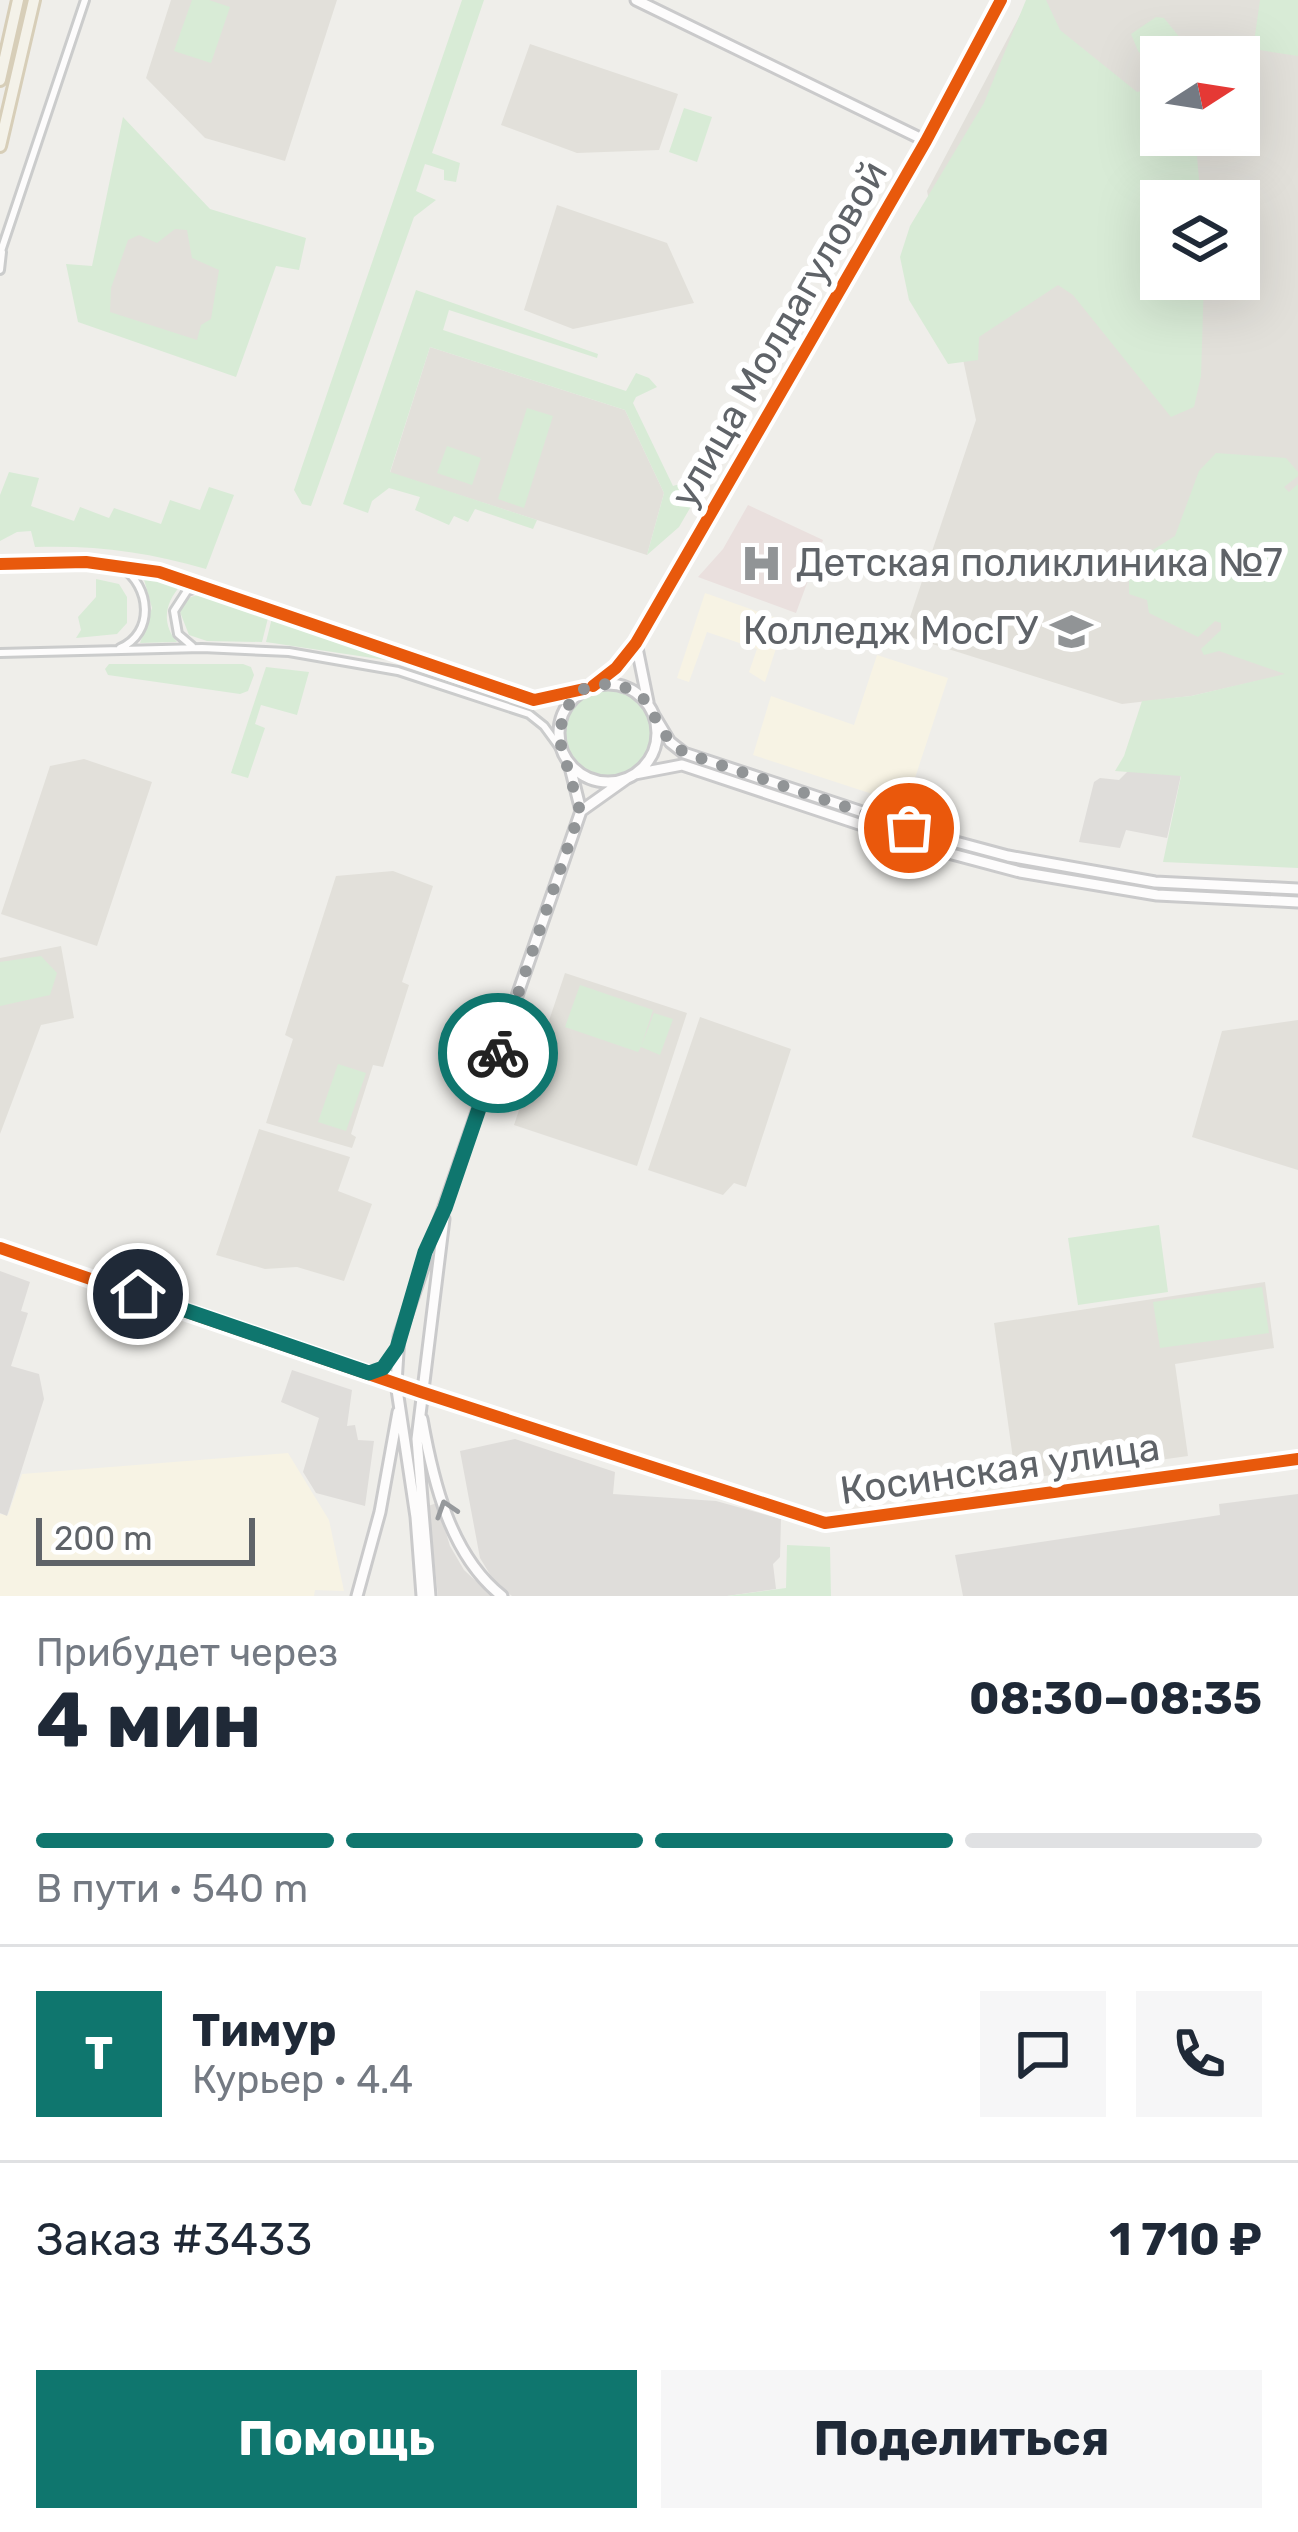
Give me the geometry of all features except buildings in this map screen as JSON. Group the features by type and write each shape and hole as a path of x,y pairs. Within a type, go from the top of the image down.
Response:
{"main road":[{"path":"0,80 18,0"},
{"path":"0,146 34,0"},
{"path":"635,0 926,141"},
{"name":"улица Молдагуловой","path":"588,688 616,668 636,643 926,141 1001,0"},
{"path":"580,811 630,777 654,752 656,727 636,643"},
{"path":"426,1596 396,1383 397,1348 422,1263 580,811 560,722 572,699 588,688 621,685 651,709 670,742 685,753 968,846 1155,882 1298,889"},
{"path":"565,757 596,781 682,764 905,840 1020,872 1156,896 1298,902"},
{"path":"426,1596 417,1454 445,1208"},
{"path":"422,1263 430,1261 437,1268"},
{"name":"Косинская улица","path":"396,1383 421,1392"},
{"path":"357,1596 380,1513 400,1401"},
{"path":"420,1407 454,1532 477,1573 502,1596"}],"street":[{"path":"0,270 1,251 86,0"},
{"path":"0,564 116,565 206,585 534,700 560,698 588,688"},
{"path":"98,651 130,643 143,625 141,590 130,573 116,565"},
{"path":"202,648 184,641 174,623 174,610 188,591 206,585"},
{"path":"0,653 202,648 289,652 398,671 529,714 544,726 565,757"},
{"path":"905,840 913,836 909,828"},
{"path":"964,858 960,850 968,846"},
{"name":"Косинская улица","path":"0,1248 396,1383"},
{"path":"372,1374 386,1365 397,1348"},
{"name":"Косинская улица","path":"421,1392 825,1523 1298,1459"}],"shaded area":[{"path":"171,0 337,0 285,161 205,138 146,78"},
{"path":"1028,0 1298,0 1298,672 1191,696 1122,704 904,635 976,420 927,191"},
{"path":"530,44 678,94 659,150 577,153 501,125"},
{"path":"557,205 667,243 694,303 573,329 524,310"},
{"path":"131,212 239,245 205,357 97,323"},
{"path":"430,347 625,410 664,493 647,555 390,473"},
{"name":"Детская поликлиника №7","path":"748,505 823,540 796,613 698,577 723,549"},
{"path":"705,593 785,621 765,682 749,672 757,649 707,632 689,682 677,678"},
{"path":"877,655 948,678 906,805 753,755 771,696 854,725"},
{"path":"84,759 152,782 97,946 1,914 50,766"},
{"path":"1128,771 1181,775 1167,838 1126,830 1120,848 1079,842 1094,782 1119,780"},
{"path":"393,871 433,886 402,982 409,985 383,1067 373,1065 351,1134 356,1137 352,1148 266,1123 293,1039 285,1035 336,876"},
{"path":"61,946 74,1018 41,1025 0,1134 0,958"},
{"path":"565,973 687,1013 637,1166 514,1125"},
{"path":"700,1017 791,1049 746,1187 734,1183 723,1195 648,1170"},
{"path":"1298,1020 1298,1170 1192,1137 1222,1031"},
{"path":"259,1129 350,1157 338,1191 372,1204 344,1281 297,1267 265,1269 216,1255"},
{"path":"0,1271 30,1282 21,1311 28,1313 11,1366 39,1374 44,1399 7,1516 0,1513"},
{"path":"1265,1282 1274,1348 1175,1364 1188,1456 1016,1480 994,1323"},
{"path":"292,1370 352,1390 347,1426 355,1425 358,1440 374,1441 365,1506 316,1493 303,1472 319,1418 281,1402"},
{"path":"515,1439 615,1472 613,1494 716,1501 781,1519 780,1557 773,1564 776,1589 727,1596 512,1596 496,1584 480,1558 460,1451"},
{"path":"288,1453 329,1520 344,1591 315,1590 314,1596 0,1596 0,1514 8,1515 22,1474"},
{"path":"1298,1494 1298,1596 963,1596 955,1555 1220,1515 1219,1504"},
{"path":"437,1503 450,1546 464,1570 492,1596 438,1596 428,1506"}],"green space":[{"path":"192,0 230,7 211,63 174,51"},
{"path":"462,0 484,0 432,153 460,163 456,182 444,180 444,170 425,164 416,191 436,200 414,217 311,506 302,504 294,490"},
{"path":"1026,0 1046,0 1060,30 1140,91 1140,156 1197,156 1199,180 1140,180 1140,300 1203,300 1201,376 1194,407 1171,417 1073,295 1058,285 979,337 978,360 948,364 909,300 900,257 910,226 984,103"},
{"path":"1260,0 1298,0 1298,56 1260,50 1260,36 1255,36"},
{"path":"1156,17 1164,18 1179,36 1140,36 1140,53 1131,34"},
{"path":"684,108 712,117 697,162 669,152"},
{"path":"123,117 210,209 306,238 299,270 276,266 236,377 78,322 66,264 92,266","holes":["175,229 187,230 192,258 219,270 211,319 201,325 197,340 110,312 111,288 128,240 139,235 157,243"]},
{"path":"416,290 598,354 597,358 449,310 443,330 626,391 636,373 649,378 657,387 633,403 673,486 696,479 704,484 679,527 647,555 664,493 625,410 430,347 390,472 537,520 533,529 475,509 468,522 454,516 449,525 415,510 420,497 389,488 372,501 368,513 343,504"},
{"path":"527,408 553,416 524,508 498,499"},
{"path":"447,446 481,458 472,485 437,473"},
{"path":"1216,453 1286,458 1298,472 1284,487 1289,492 1298,484 1298,868 1163,862 1181,776 1115,771 1142,701 1191,696 1285,674 1219,651 1204,655 1201,649 1221,630 1221,623 1215,621 1198,637 1149,613 1147,600 1129,594 1129,565 1175,536 1199,471"},
{"path":"9,472 39,478 31,506 74,521 80,507 109,518 114,508 161,524 170,500 200,510 209,487 234,495 206,569 121,551 35,547 31,531 0,541 0,495"},
{"path":"143,576 181,585 167,613 177,642 140,643 152,608"},
{"path":"96,579 119,584 127,597 127,623 117,634 76,638 81,630 78,617 96,597"},
{"path":"203,593 269,614 262,642 207,641 189,635 180,612 188,598"},
{"path":"273,614 388,654 386,660 266,642"},
{"path":"109,664 243,664 254,675 248,691 240,694 108,675"},
{"path":"266,667 309,672 297,715 261,705 255,724 265,728 248,778 231,773"},
{"path":"608,690 638,703 651,733 638,763 608,776 578,763 565,733 578,703"},
{"path":"41,956 57,973 50,995 0,1006 0,962"},
{"path":"580,985 653,1010 638,1052 565,1027"},
{"path":"654,1013 673,1019 660,1055 641,1047"},
{"path":"338,1064 366,1073 346,1131 318,1122"},
{"path":"1159,1225 1168,1292 1078,1305 1068,1238"},
{"path":"1262,1287 1269,1333 1160,1348 1153,1302"},
{"path":"787,1545 830,1547 831,1596 727,1596 786,1588"}],"cycle path":[{"path":"593,686 636,643 926,141 1001,0"},
{"path":"0,564 86,562 159,572 534,700 584,689"},
{"path":"0,1248 825,1523 1298,1459"}],"way so far":[{"path":"498,1053 580,811 559,738 564,710 584,689 610,683 634,691 649,706 670,742 685,753 909,828"}],"place":[{"name":"Детская поликлиника №7","path":"762,563"},
{"name":"Колледж МосГУ","path":"1072,631"}],"route":[{"path":"138,1294 372,1374 380,1370 397,1348 425,1252 445,1208 498,1053"}]}
